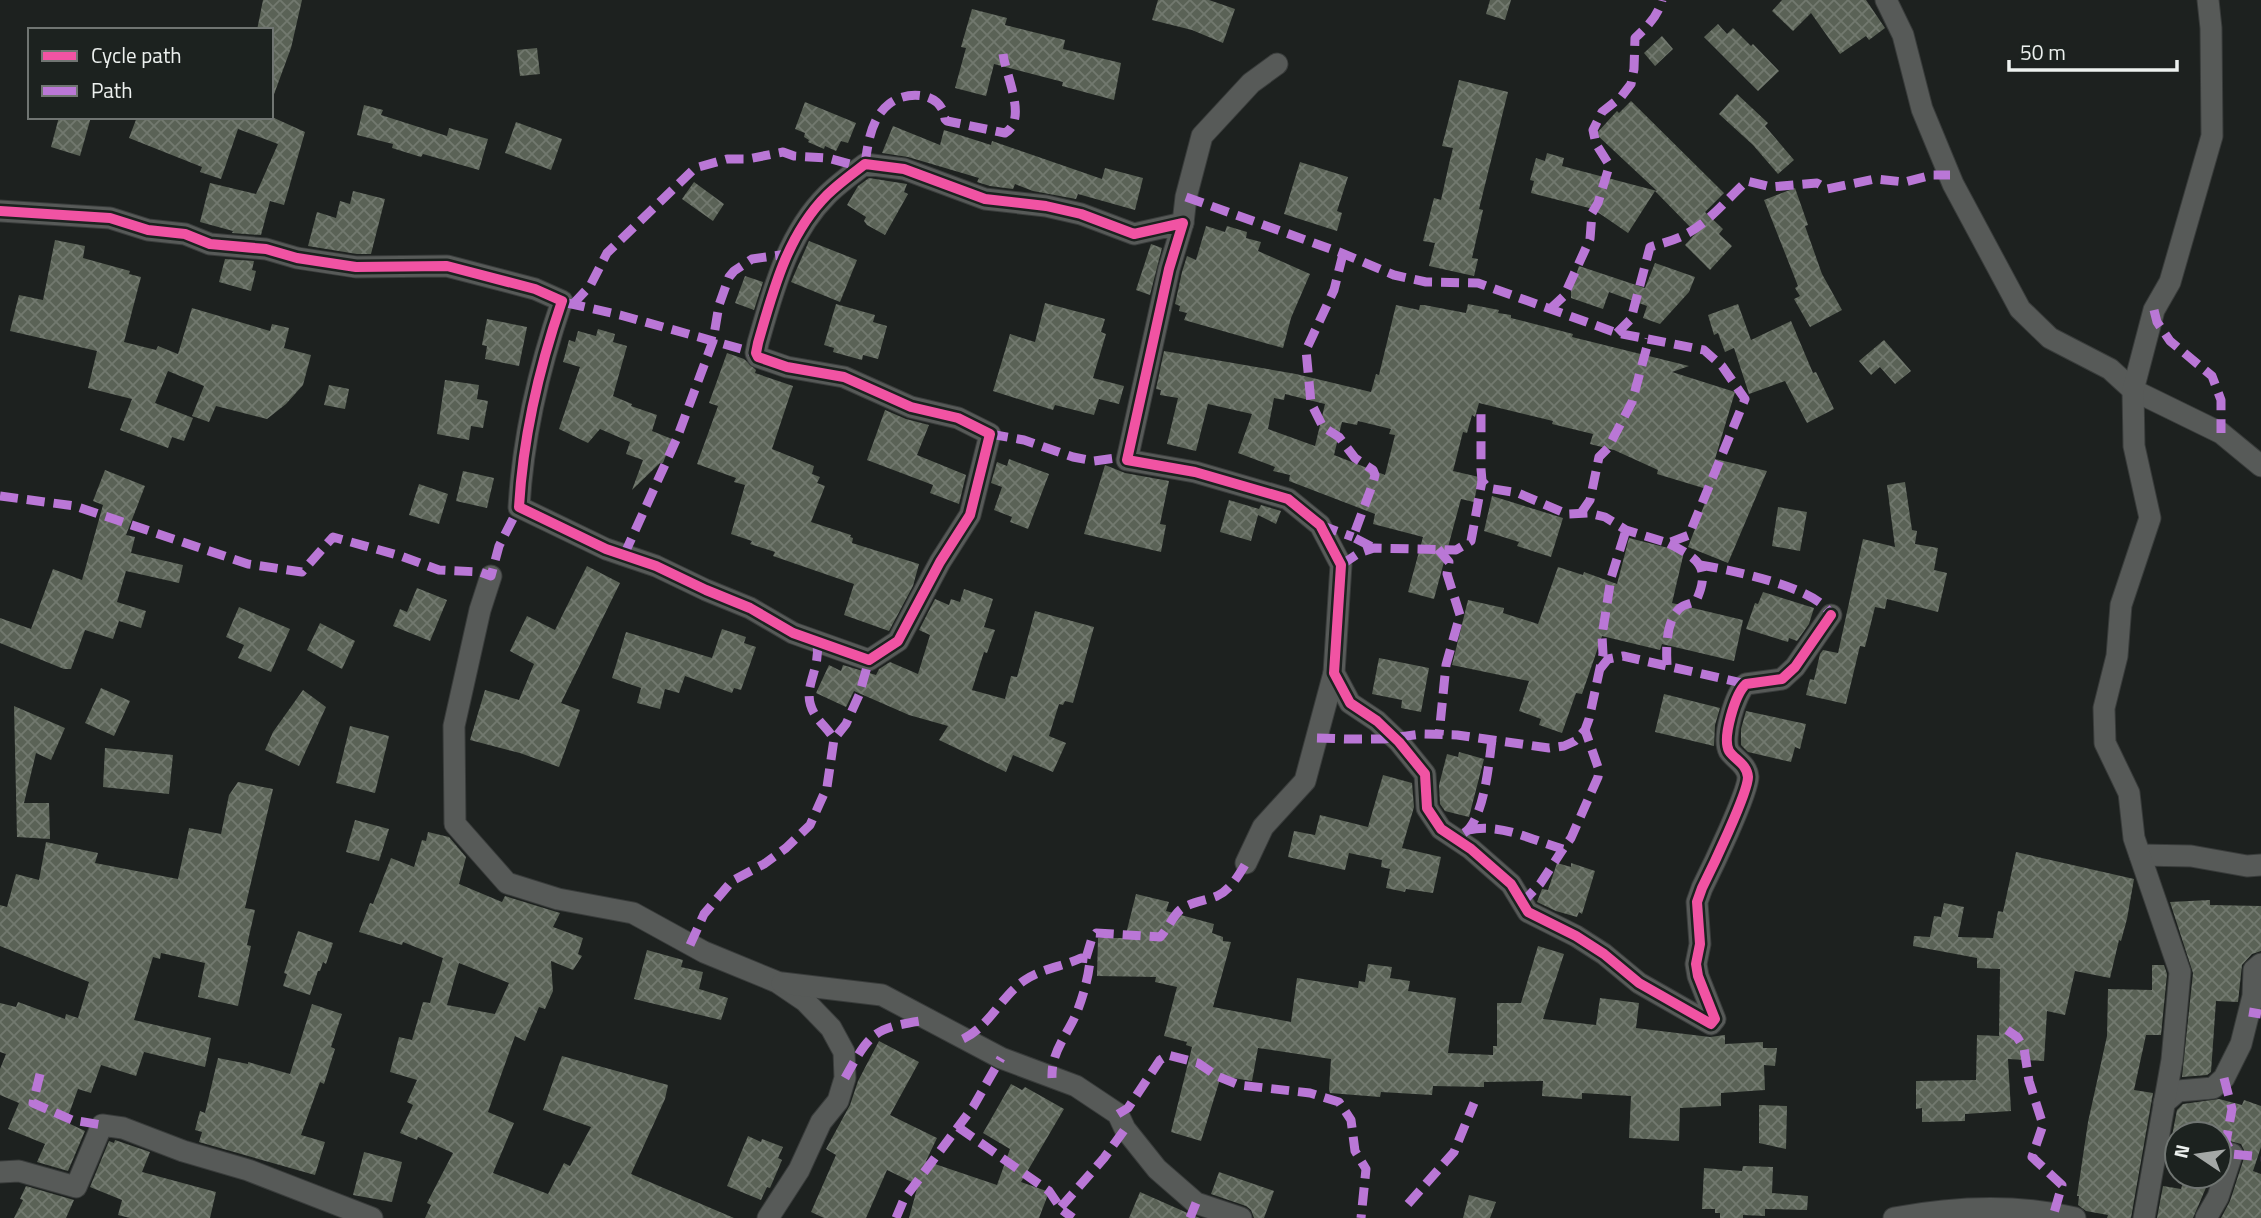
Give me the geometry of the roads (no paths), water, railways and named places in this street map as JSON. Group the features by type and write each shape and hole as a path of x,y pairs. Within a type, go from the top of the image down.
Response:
{"street":[{"path":"1886,0 1903,35 1922,109 1953,184 2020,309 2050,338 2110,369 2133,390 2221,433 2261,466"},
{"path":"2165,1120 2164,1103 2172,1060 2180,972 2134,838 2129,793 2105,743 2104,708 2117,656 2121,605 2150,518 2134,446 2133,390 2154,310 2169,282 2212,136 2211,29 2208,0"},
{"path":"1246,863 1263,827 1305,781 1334,673 1341,565 1320,525 1288,499 1195,472 1127,460 1169,269 1183,222 1186,197 1202,136 1251,83 1277,64"},
{"path":"0,211 110,218 148,230 184,234 210,244 266,249 297,258 356,267 447,266 535,289 562,301 542,360 533,400 519,506 606,549 656,566 750,608 793,633 869,660 898,641 940,562 970,515 989,434 958,418 911,407 844,377 787,367 758,357 758,343 782,268 802,227 826,196 865,164 904,169 985,199 1046,206 1081,214 1134,234 1183,222"},
{"path":"491,576 480,610 454,726 455,824 508,883 558,899 633,913 704,952 777,982 805,1001 831,1028 844,1052 845,1078 838,1101 821,1122 776,1217"},
{"path":"1334,673 1350,703 1377,721 1399,742 1425,774 1427,808 1441,829 1471,849 1511,884 1528,912 1585,942 1639,983 1711,1024 1715,1019 1696,964 1700,944 1698,902 1748,778 1745,767 1728,750 1727,737 1736,698 1746,684 1783,679 1796,667 1831,614"},
{"path":"2140,855 2191,856 2247,866 2261,865"},
{"path":"2164,1103 2178,1091 2213,1088 2224,1078 2241,1044 2253,996 2254,970 2261,964"},
{"path":"777,982 882,995 1001,1058 1076,1086 1118,1114 1125,1129 1157,1170 1196,1203 1241,1218"},
{"path":"0,1172 19,1171 76,1187 102,1125 123,1128 183,1152 248,1170 372,1218"},
{"path":"2144,1218 2163,1154"},
{"path":"2206,1218 2220,1190"},
{"path":"1894,1218 1954,1210 2001,1209 2054,1213 2075,1218"}]}
